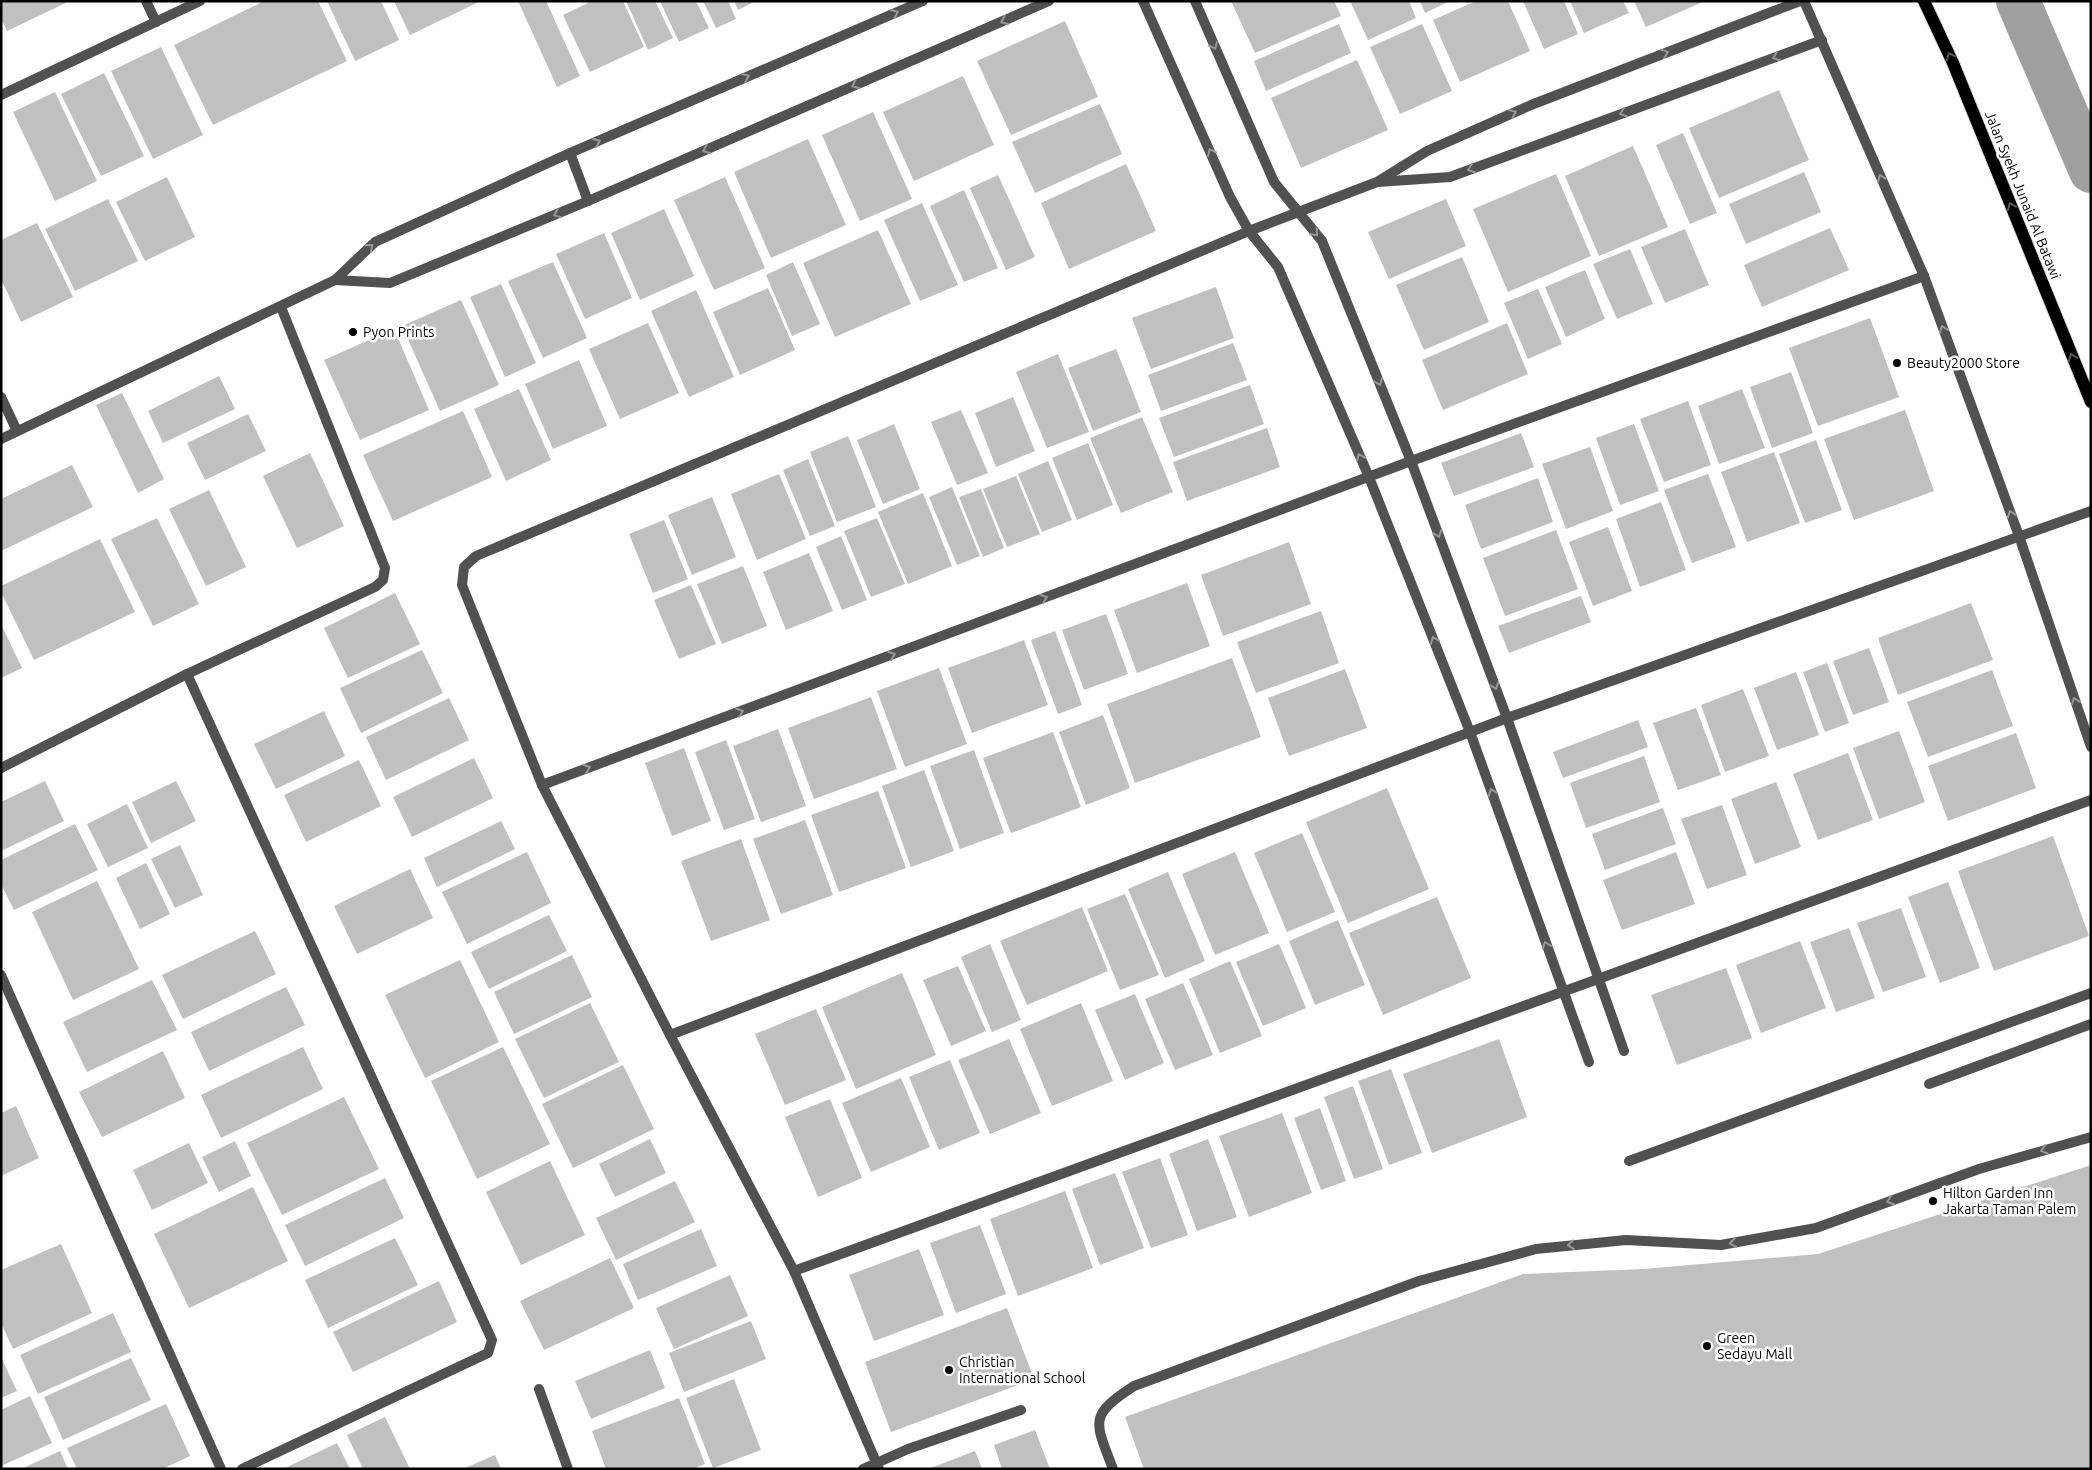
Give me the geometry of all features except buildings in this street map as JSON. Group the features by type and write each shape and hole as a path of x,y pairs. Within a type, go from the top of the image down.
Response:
{"main road":[{"name":"Jalan Syekh Junaid Al Batawi","path":"1924,1 1953,63 2091,402"}],"street":[{"path":"146,1 156,22"},
{"path":"1,95 200,1"},
{"path":"1,439 335,280 375,242 570,153 923,1"},
{"path":"335,280 390,283 588,201 1049,1"},
{"path":"1143,1 1230,197 1249,231 1278,267 1369,478 1470,732 1589,1062"},
{"path":"1195,1 1274,182 1322,241 1411,461 1507,718 1624,1051"},
{"path":"878,1466 794,1271 542,785 462,585 464,567 476,556 1249,231 1377,182 1427,151 1531,105 1800,1"},
{"path":"1804,1 1924,276 2019,536 2091,747"},
{"path":"1377,182 1450,177 1822,40"},
{"path":"570,153 588,201"},
{"path":"542,785 1411,461 1924,276"},
{"path":"1,768 187,674 375,587 383,580 385,568 281,306"},
{"path":"1,397 17,431"},
{"path":"670,1035 1507,718 2091,511"},
{"path":"187,674 492,1340 488,1353 242,1469"},
{"path":"794,1271 2091,800"},
{"path":"1,975 221,1469"},
{"path":"1629,1161 2091,993"},
{"path":"1929,1084 2091,1024"},
{"path":"1113,1469 1098,1431 1100,1415 1112,1400 1134,1386 1419,1281 1536,1249 1626,1240 1721,1245 1816,1228 1979,1169 2091,1137"},
{"path":"539,1389 568,1469"},
{"path":"863,1469 878,1466 908,1449 1021,1410"}],"waterway":[{"path":"2018,1 2091,171"}],"place":[{"name":"Pyon Prints","path":"353,332"},
{"name":"Beauty2000 Store","path":"1897,363"},
{"name":"Hilton Garden Inn Jakarta Taman Palem","path":"1933,1201"},
{"name":"Green Sedayu Mall","path":"1707,1346"},
{"name":"Christian International School","path":"949,1370"}]}
